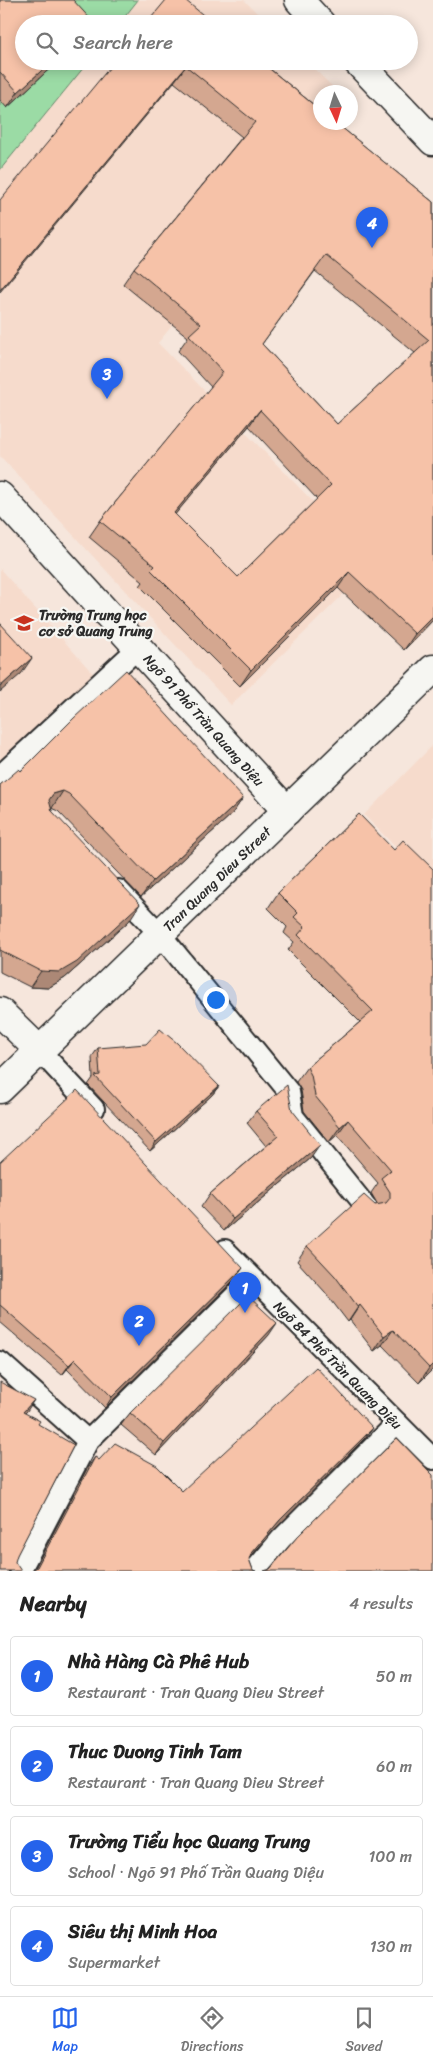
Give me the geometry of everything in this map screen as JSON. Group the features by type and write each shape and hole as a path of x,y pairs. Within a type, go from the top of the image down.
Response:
{"street":[{"path":"299,0 313,15"},
{"path":"365,70 433,142"},
{"name":"Ngõ 91 Phố Trần Quang Diệu","path":"0,496 287,811"},
{"name":"Tran Quang Dieu Street","path":"0,1089 433,669"},
{"path":"0,1012 40,1051"}],"lane":[{"path":"0,776 139,647"},
{"path":"104,876 160,934 289,1092 293,1116 368,1209"},
{"path":"40,1051 106,1122"},
{"name":"Ngõ 84 Phố Trần Quang Diệu","path":"212,1236 252,1279 433,1459"},
{"path":"20,1571 88,1441 252,1279"},
{"path":"0,1362 88,1441"},
{"path":"254,1571 281,1539 397,1424"}],"shaded area":[{"path":"138,0 244,0 259,15 126,15"},
{"path":"82,70 315,70 331,85 313,85 313,130 329,130 158,343 374,564 231,705 0,456 0,170"},
{"name":"Trường Trung học cơ sở Quang Trung","path":"0,569 96,677 0,764"},
{"path":"433,745 433,885 364,815"}],"green space":[{"path":"0,0 138,0 126,15 15,15 15,70 82,70 0,170"}],"building":[{"path":"0,0 73,0 87,15 15,15 15,70 42,70 18,92 0,72"},
{"path":"166,0 185,0 203,15 154,15"},
{"path":"108,70 183,70 0,290 0,200"},
{"path":"191,70 271,70 313,104 313,130 345,130 433,202 433,616 415,634 349,572 251,670 151,570 155,566 100,521 223,372 189,335 201,324 134,268 255,122","holes":["326,255 429,340 337,424 262,344","260,410 331,485 238,577 174,513"]},
{"path":"0,623 32,658 0,687"},
{"path":"126,670 243,798 153,881 69,794 63,791 53,794 49,800 52,811 140,904 77,962 60,972 41,971 0,950 0,785 19,769 21,771"},
{"path":"359,814 394,850 403,840 433,869 433,1364 429,1368 393,1330 384,1336 360,1305 358,1307 335,1276 307,1246 364,1195 375,1205 386,1203 390,1198 390,1192 381,1178 391,1170 348,1120 340,1127 315,1096 311,1075 307,1067 373,1011 298,935 305,927 294,917 298,913 278,893"},
{"path":"160,1029 177,1043 219,1086 156,1142 95,1076 100,1075 98,1048 146,1044"},
{"path":"287,1085 292,1110 320,1145 233,1219 210,1194 278,1136 256,1111"},
{"path":"77,1090 243,1268 112,1397 75,1359 69,1365 0,1305 0,1162"},
{"path":"248,1296 277,1323 164,1443 130,1413"},
{"path":"316,1367 373,1428 280,1520 252,1553 249,1559 253,1570 256,1571 31,1571 37,1567 95,1457 99,1460 115,1443 157,1466 182,1491"},
{"path":"0,1382 34,1400 23,1412 40,1421 38,1424 74,1445 17,1555 15,1562 21,1571 0,1571"},
{"path":"397,1438 433,1475 433,1571 264,1571 270,1569 297,1537"}],"place":[{"name":"Siêu thị Minh Hoa","path":"372,248"},
{"name":"Trường Tiểu học Quang Trung","path":"107,399"},
{"name":"Trường Trung học cơ sở Quang Trung","path":"24,623"},
{"name":"Nhà Hàng Cà Phê Hub","path":"245,1313"},
{"name":"Thuc Duong Tinh Tam","path":"139,1346"}]}
